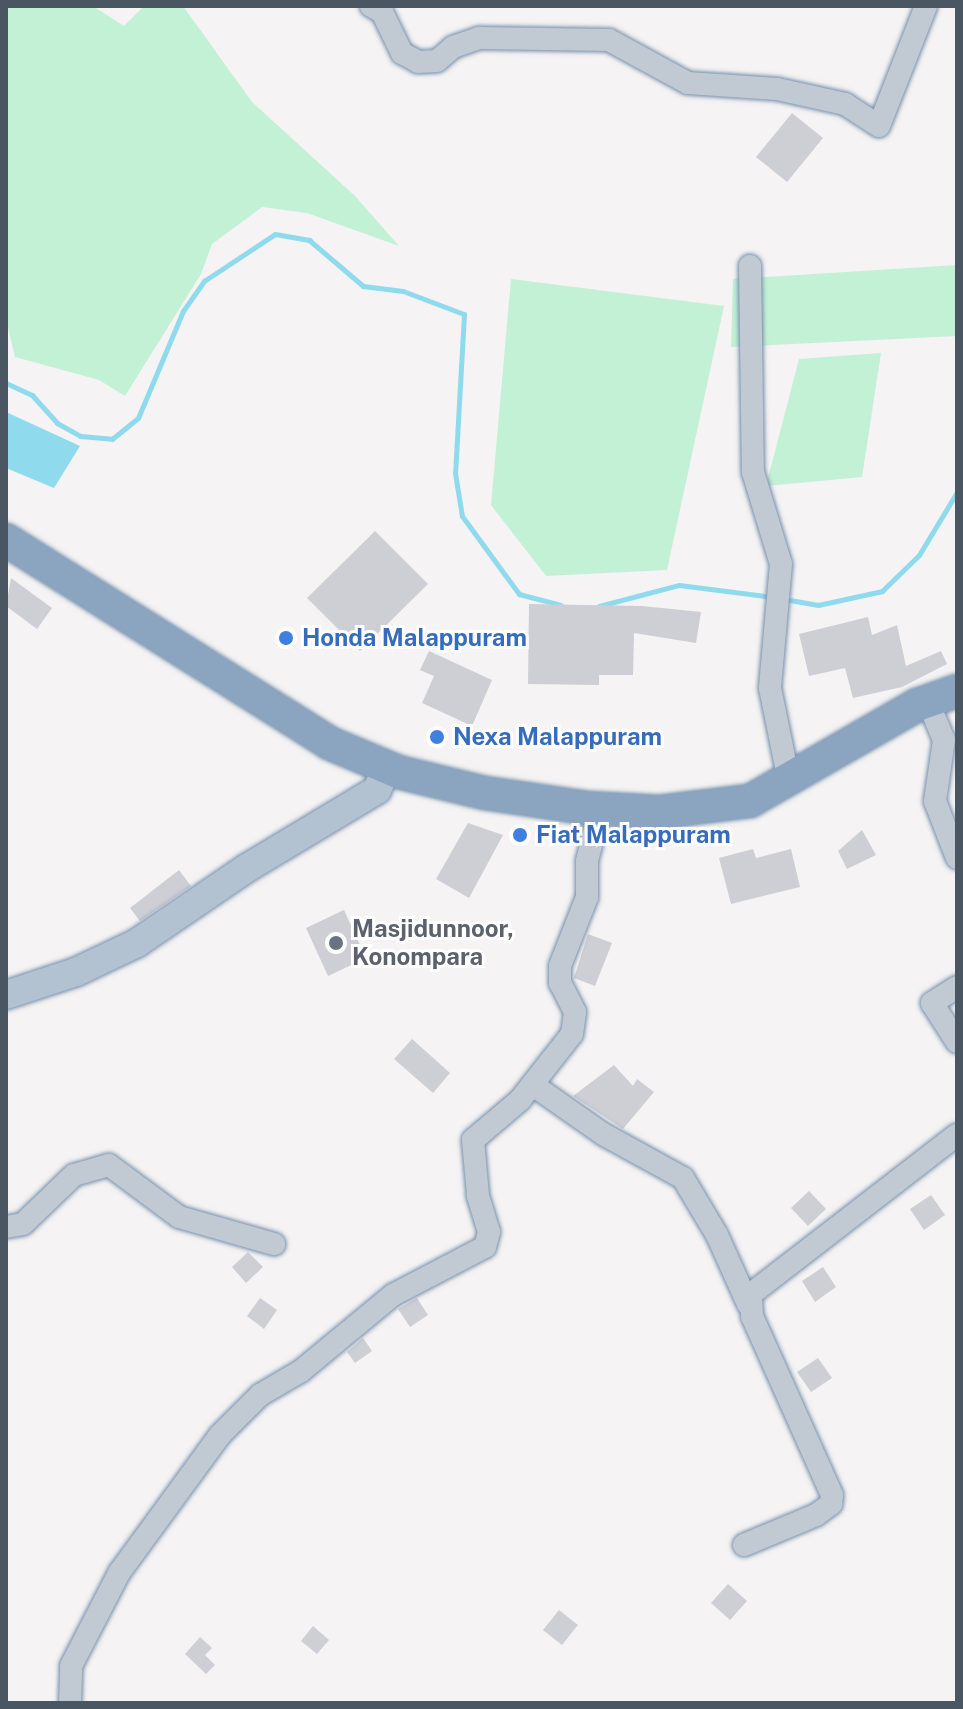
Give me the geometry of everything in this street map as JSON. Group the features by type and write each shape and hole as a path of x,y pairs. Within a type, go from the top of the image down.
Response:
{"highway":[{"path":"6,540 329,743 390,777 485,793 600,809 660,812 750,801 943,697"}],"main road":[{"path":"6,995 76,972 137,943 390,777"}],"street":[{"path":"371,6 382,12 402,53 418,62 437,61 453,47 479,38 609,40 688,83 777,89 831,101 879,126 926,6"},
{"path":"750,266 753,472 781,564 770,688 789,781"},
{"path":"943,697 944,740 935,801 957,858"},
{"path":"70,1703 71,1666 119,1573 220,1435 260,1395 301,1371 393,1295 485,1247 489,1232 478,1195 473,1140 533,1085 572,1034 575,1012 560,983 560,966 587,897 587,861 600,809"},
{"path":"957,987 932,1003 957,1042"},
{"path":"533,1085 603,1134 683,1178 748,1304 832,1495 831,1504 816,1515 744,1545"},
{"path":"748,1304 751,1294 957,1135"},
{"path":"6,1227 23,1224 74,1175 109,1165 179,1217 274,1244"}],"green space":[{"path":"6,6 93,6 124,26 144,6 183,6 252,102 355,196 399,246 307,213 262,207 212,244 201,274 125,396 99,380 15,357 6,319"},
{"path":"957,265 957,336 731,347 733,279"},
{"path":"511,279 724,306 667,570 546,576 491,505"},
{"path":"881,353 862,477 766,486 799,359"}],"water":[{"path":"6,412 80,446 54,488 6,468"}],"building":[{"path":"792,113 823,138 787,182 756,157"},
{"path":"375,531 428,584 360,651 307,598"},
{"path":"11,578 52,608 37,629 6,606"},
{"path":"529,604 642,606 701,612 696,643 634,633 633,675 599,675 599,685 528,684"},
{"path":"868,617 872,635 897,625 906,666 941,651 947,664 902,687 853,698 845,668 809,676 799,634"},
{"path":"429,651 492,680 472,726 422,703 434,676 420,670"},
{"path":"468,823 503,835 469,898 436,879"},
{"path":"862,830 876,855 847,869 838,851"},
{"path":"753,849 756,858 791,849 800,887 731,904 719,858"},
{"path":"179,870 191,886 140,921 130,908"},
{"name":"Masjidunnoor, Konompara","path":"344,910 366,958 328,976 306,928"},
{"path":"588,934 612,943 595,986 574,978"},
{"path":"412,1039 450,1073 433,1093 394,1059"},
{"path":"614,1065 633,1086 637,1079 654,1092 623,1129 573,1096"},
{"path":"809,1191 826,1209 808,1226 791,1208"},
{"path":"931,1195 945,1215 924,1230 910,1209"},
{"path":"248,1252 263,1267 246,1283 232,1267"},
{"path":"823,1267 836,1287 815,1302 802,1281"},
{"path":"260,1298 277,1310 264,1329 247,1316"},
{"path":"417,1298 428,1315 410,1327 398,1309"},
{"path":"363,1338 372,1351 355,1363 347,1352"},
{"path":"818,1358 832,1378 811,1392 797,1372"},
{"path":"728,1584 747,1601 730,1620 711,1603"},
{"path":"559,1610 578,1625 562,1645 543,1630"},
{"path":"313,1626 329,1640 317,1654 301,1641"},
{"path":"200,1637 212,1648 205,1655 215,1665 206,1674 185,1654"}],"waterway":[{"path":"6,383 32,395 57,423 80,436 112,439 138,418 183,311 204,281 275,234 309,240 363,286 403,291 464,314 455,473 462,516 519,594 561,605"},
{"path":"784,599 818,605 882,591 919,555 957,492"},
{"path":"599,606 679,585 774,597"}],"place":[{"name":"Honda Malappuram","path":"286,638"},
{"name":"Nexa Malappuram","path":"437,737"},
{"name":"Fiat Malappuram","path":"520,835"},
{"name":"Masjidunnoor, Konompara","path":"336,943"}]}
